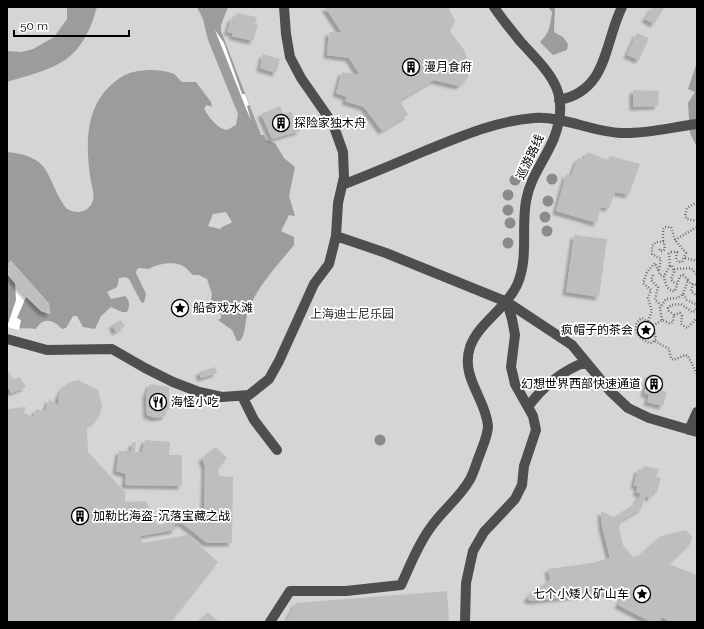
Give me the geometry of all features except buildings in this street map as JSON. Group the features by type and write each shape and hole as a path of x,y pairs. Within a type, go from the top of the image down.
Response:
{"street":[{"path":"7,339 47,350 112,349 145,368 200,392 222,397 249,395 269,379 279,361 314,284 329,264 336,236 338,203 344,177 343,152 333,124 301,78 290,57 286,34 284,7"},
{"name":"巡游路线","path":"270,622 290,591 346,591 401,585 430,527 469,481 485,442 488,426 484,410 468,371 470,348 478,334 507,302 517,285 523,267 526,200 532,179 554,138 558,120 559,100 558,89 549,72 519,40 494,7"},
{"path":"559,100 568,99 582,91 595,80 602,66 616,20 622,7"},
{"path":"342,185 485,128 509,121 530,119 558,120 620,133 644,132 697,124"},
{"path":"336,236 379,251 507,302 572,345 610,390 628,408 649,418 693,431 697,412"},
{"path":"465,622 466,583 473,550 484,532 515,499 522,485 524,466 536,430 533,416 515,384 511,366 515,335 507,302"},
{"path":"528,407 536,396 551,383 573,367 586,362"},
{"path":"242,396 254,420 277,450"}],"path":[{"path":"697,202 687,208 685,216 687,219 697,221"},
{"path":"659,248 660,251 665,249 663,241 663,229 665,227 673,230 674,240 686,253 682,262 678,262 676,259 677,252 671,252 669,254 670,266 664,276"},
{"path":"674,240 697,227"},
{"path":"659,271 661,259 652,254 652,246 656,242 663,241"},
{"path":"685,258 697,262"},
{"path":"648,321 652,311 648,298 651,290 645,286 644,280 646,272 652,268 653,264 655,263 660,275 664,276 668,288 672,291 675,291 680,276 683,275 697,286"},
{"path":"670,266 674,269 691,268 697,275"},
{"path":"674,269 671,279 672,282 677,284"},
{"path":"653,275 651,280 658,287 655,300 661,305"},
{"path":"662,320 660,313 661,305 666,299 678,298 683,294 688,280"},
{"path":"693,284 691,291 697,296"},
{"path":"674,314 669,311 668,308 671,305 681,304 692,312 697,306 687,300 683,294"},
{"path":"674,314 680,312 682,324 687,328 697,318"},
{"path":"662,320 669,323 672,322 674,314"},
{"path":"655,341 656,334 654,326 642,318 637,321 635,327 638,335 643,340 652,343 655,341 669,350 670,358 674,360 685,355 688,356 697,374"},
{"path":"654,326 662,320"}],"green space":[{"name":"上海迪士尼乐园","path":"7,7 697,7 697,622 7,622"}],"shaded area":[{"path":"67,7 97,7 91,26 75,51 65,60 54,66 7,82 7,51 21,52 33,49 54,37 67,19"},
{"path":"197,7 228,7 221,25 221,31 261,135 264,135 266,140 275,143 284,158 295,167 289,196 295,216 289,215 281,231 294,237 294,245 268,276 257,293 248,311 242,338 240,341 237,341 232,330 218,320 221,318 221,314 212,311 210,304 212,294 207,279 199,275 193,275 182,266 173,263 157,265 149,269 137,269 136,273 146,294 144,303 141,302 129,279 125,277 119,278 117,287 107,292 111,299 125,296 128,299 129,308 127,312 122,312 111,307 101,316 95,329 83,327 77,316 73,316 66,328 62,329 56,323 49,321 42,322 36,329 7,327 7,152 33,158 41,164 46,170 66,208 80,212 90,207 94,197 88,161 88,133 95,107 111,85 123,76 134,72 155,70 174,74 182,82 196,82 211,102 212,107 207,105 204,108 214,122 227,130 236,125 238,114 208,40 203,19","holes":["226,212 232,222 220,229 208,226 213,214"]},
{"path":"548,7 555,7 554,32 563,37 568,44 567,50 553,55 540,42 548,32 550,25 552,12"},
{"path":"697,62 697,147 690,133 688,103 695,92 688,89"}],"pier":[{"path":"215,30 224,43 242,94 245,94 249,105 247,106 251,121"},
{"path":"11,261 49,304 50,314 41,311 26,297 17,318 21,320 19,330 7,327 16,300 15,283 7,274 7,265"}],"place":[{"name":"漫月食府","path":"411,67"},
{"name":"探险家独木舟","path":"281,123"},
{"name":"船奇戏水滩","path":"180,308"},
{"name":"疯帽子的茶会","path":"646,330"},
{"name":"幻想世界西部快速通道","path":"654,384"},
{"name":"海怪小吃","path":"158,402"},
{"name":"加勒比海盗-沉落宝藏之战","path":"80,516"},
{"name":"七个小矮人矿山车","path":"642,594"}]}
